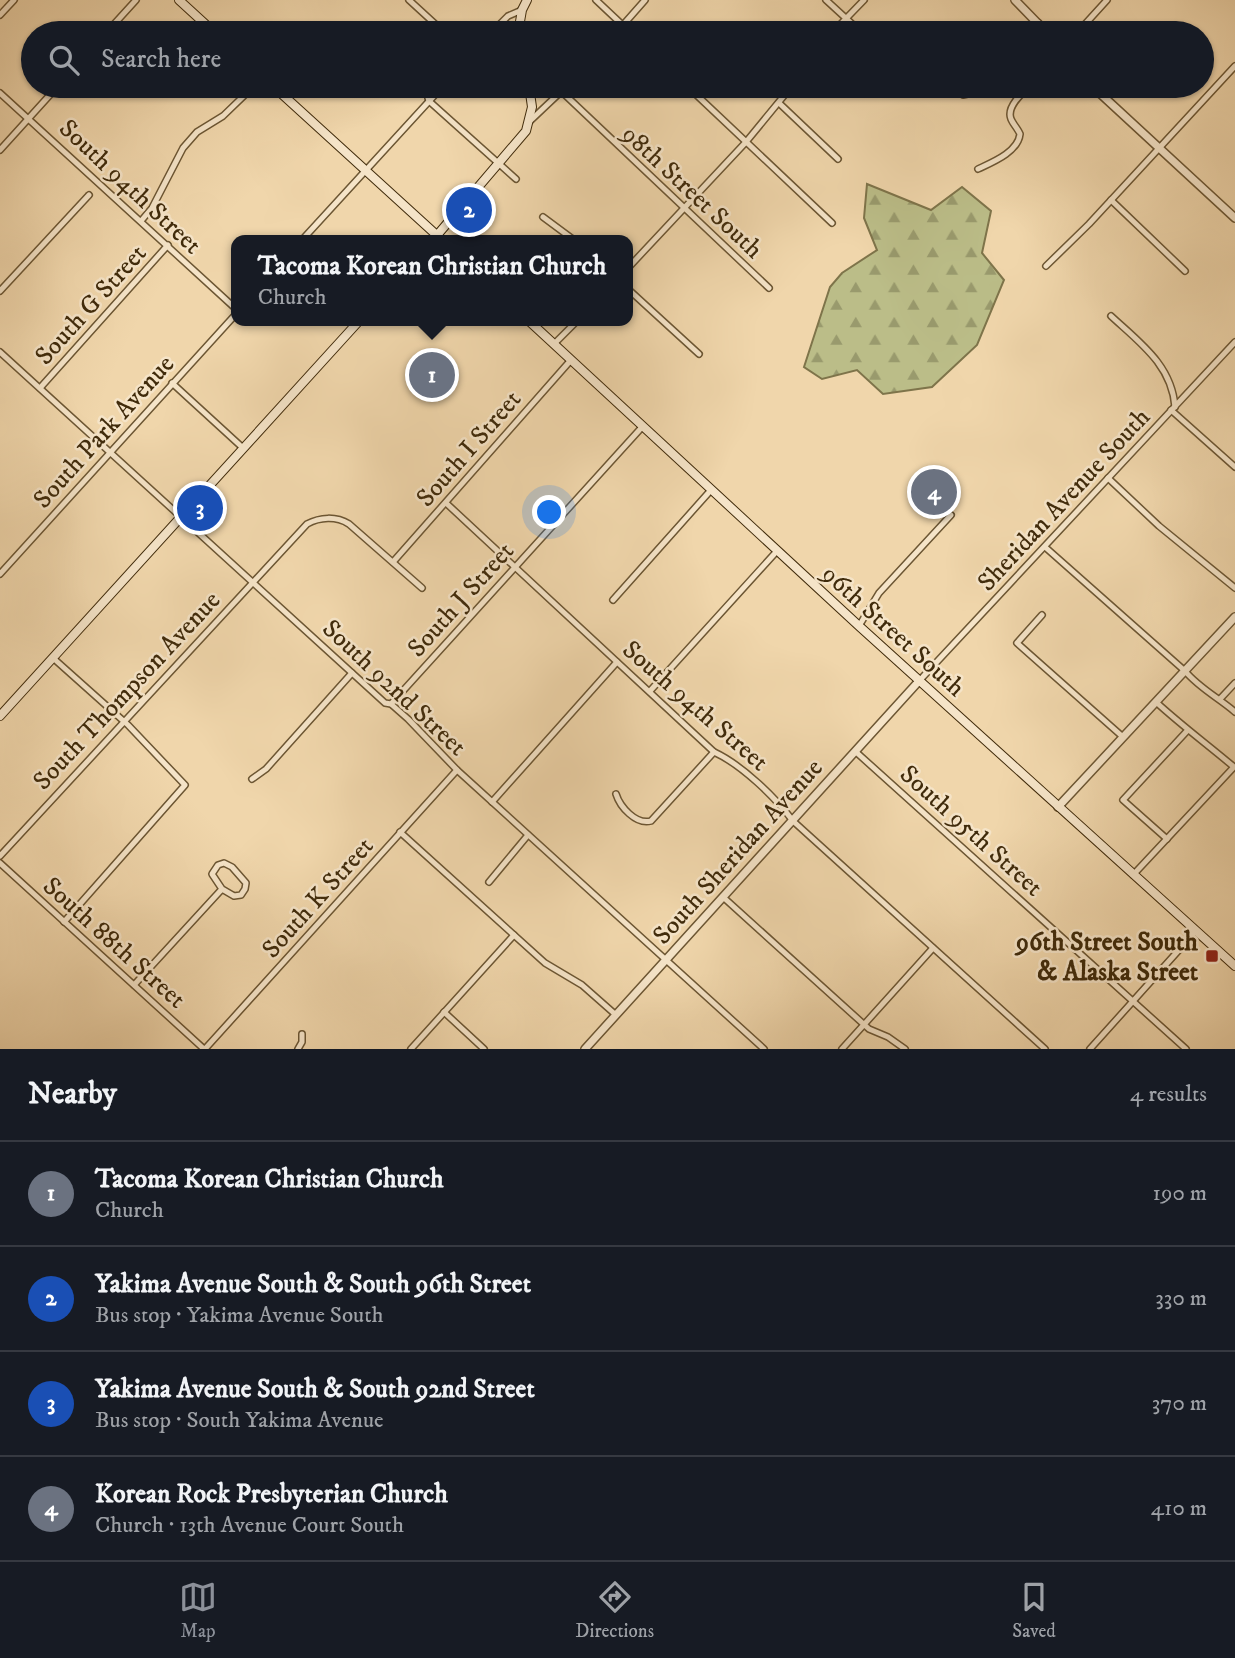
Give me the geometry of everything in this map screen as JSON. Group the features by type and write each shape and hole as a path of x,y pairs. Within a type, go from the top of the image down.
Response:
{"main road":[{"path":"179,0 202,21"},
{"path":"520,21 527,0"},
{"path":"286,98 433,235"},
{"path":"440,235 522,137 530,121 532,98"},
{"path":"0,716 354,326"},
{"name":"96th Street South","path":"534,326 919,681 1235,966"}],"street":[{"path":"0,15 14,0"},
{"path":"117,21 135,0"},
{"path":"409,0 432,21"},
{"path":"596,0 619,21"},
{"path":"627,21 645,0"},
{"path":"826,0 848,21"},
{"path":"846,19 864,0"},
{"path":"1015,0 1037,21"},
{"path":"1088,21 1107,0"},
{"path":"503,21 510,14 522,10"},
{"path":"1214,89 1235,66"},
{"name":"South 94th Street","path":"0,93 168,245 231,306"},
{"path":"0,150 47,98"},
{"path":"141,221 154,205 183,148 197,132 231,110 242,98"},
{"path":"428,98 516,180"},
{"path":"306,235 432,98"},
{"path":"530,121 555,98"},
{"name":"98th Street South","path":"568,98 769,288"},
{"path":"700,98 832,223"},
{"path":"633,263 746,142 783,98"},
{"path":"978,169 1000,158 1018,143 1020,134 1010,113 1019,98"},
{"path":"1105,98 1235,218"},
{"path":"1046,266 1205,98"},
{"path":"779,103 838,159"},
{"path":"0,291 89,195"},
{"path":"1111,200 1185,271"},
{"path":"543,217 567,235"},
{"name":"South G Street","path":"40,388 168,245"},
{"path":"633,294 699,354"},
{"path":"1111,316 1132,333 1156,359 1174,393 1173,408 1235,467"},
{"name":"South Park Avenue","path":"0,574 231,317"},
{"path":"554,344 572,326"},
{"name":"Sheridan Avenue South","path":"919,681 1235,342"},
{"name":"South 92nd Street","path":"0,352 385,703 391,704 457,770 764,1049"},
{"name":"South I Street","path":"393,562 572,359"},
{"path":"172,383 243,448"},
{"name":"South J Street","path":"391,704 643,426"},
{"path":"1108,478 1159,526 1235,588"},
{"path":"613,600 712,489"},
{"name":"South 94th Street","path":"446,503 715,752 745,773 784,809 793,821 1045,1049"},
{"path":"859,626 879,593 951,515"},
{"name":"South Thompson Avenue","path":"0,856 300,530 320,519 335,519 349,524 422,588"},
{"path":"1045,547 1198,685 1235,712"},
{"path":"650,691 777,551"},
{"path":"1042,615 1017,643 1123,737"},
{"path":"1058,807 1235,617"},
{"path":"53,658 184,782 185,788 64,922"},
{"path":"492,802 617,662"},
{"path":"252,779 267,769 352,673"},
{"name":"South Sheridan Avenue","path":"585,1049 919,681"},
{"path":"1220,699 1235,683"},
{"path":"1133,875 1234,768 1207,744 1187,731 1156,702"},
{"path":"1167,839 1123,800 1187,731"},
{"path":"616,794 624,808 637,820 646,822 656,816 715,752"},
{"name":"South 95th Street","path":"856,752 1186,1049"},
{"name":"South K Street","path":"205,1049 457,770"},
{"path":"400,832 545,963 582,985 616,1015"},
{"path":"489,882 528,835"},
{"name":"South 88th Street","path":"0,863 205,1049"},
{"path":"224,863 240,875 246,883 246,889 241,895 234,896 222,889 212,874 218,865 224,863"},
{"path":"134,985 222,889"},
{"path":"723,897 864,1024 905,1049"},
{"path":"1090,1049 1196,931"},
{"path":"411,1049 514,935"},
{"path":"842,1049 933,948"},
{"path":"444,1012 484,1049"},
{"path":"298,1049 302,1034"}],"green space":[{"path":"867,184 931,210 962,187 991,211 982,253 1004,280 977,345 932,387 883,394 857,370 822,379 804,367 830,287 842,273 877,250 864,218"}],"place":[{"name":"Yakima Avenue South & South 96th Street","path":"469,210"},
{"name":"Tacoma Korean Christian Church","path":"432,375"},
{"name":"Korean Rock Presbyterian Church","path":"934,492"},
{"name":"Yakima Avenue South & South 92nd Street","path":"200,508"},
{"name":"96th Street South & Alaska Street","path":"1212,956"}]}
